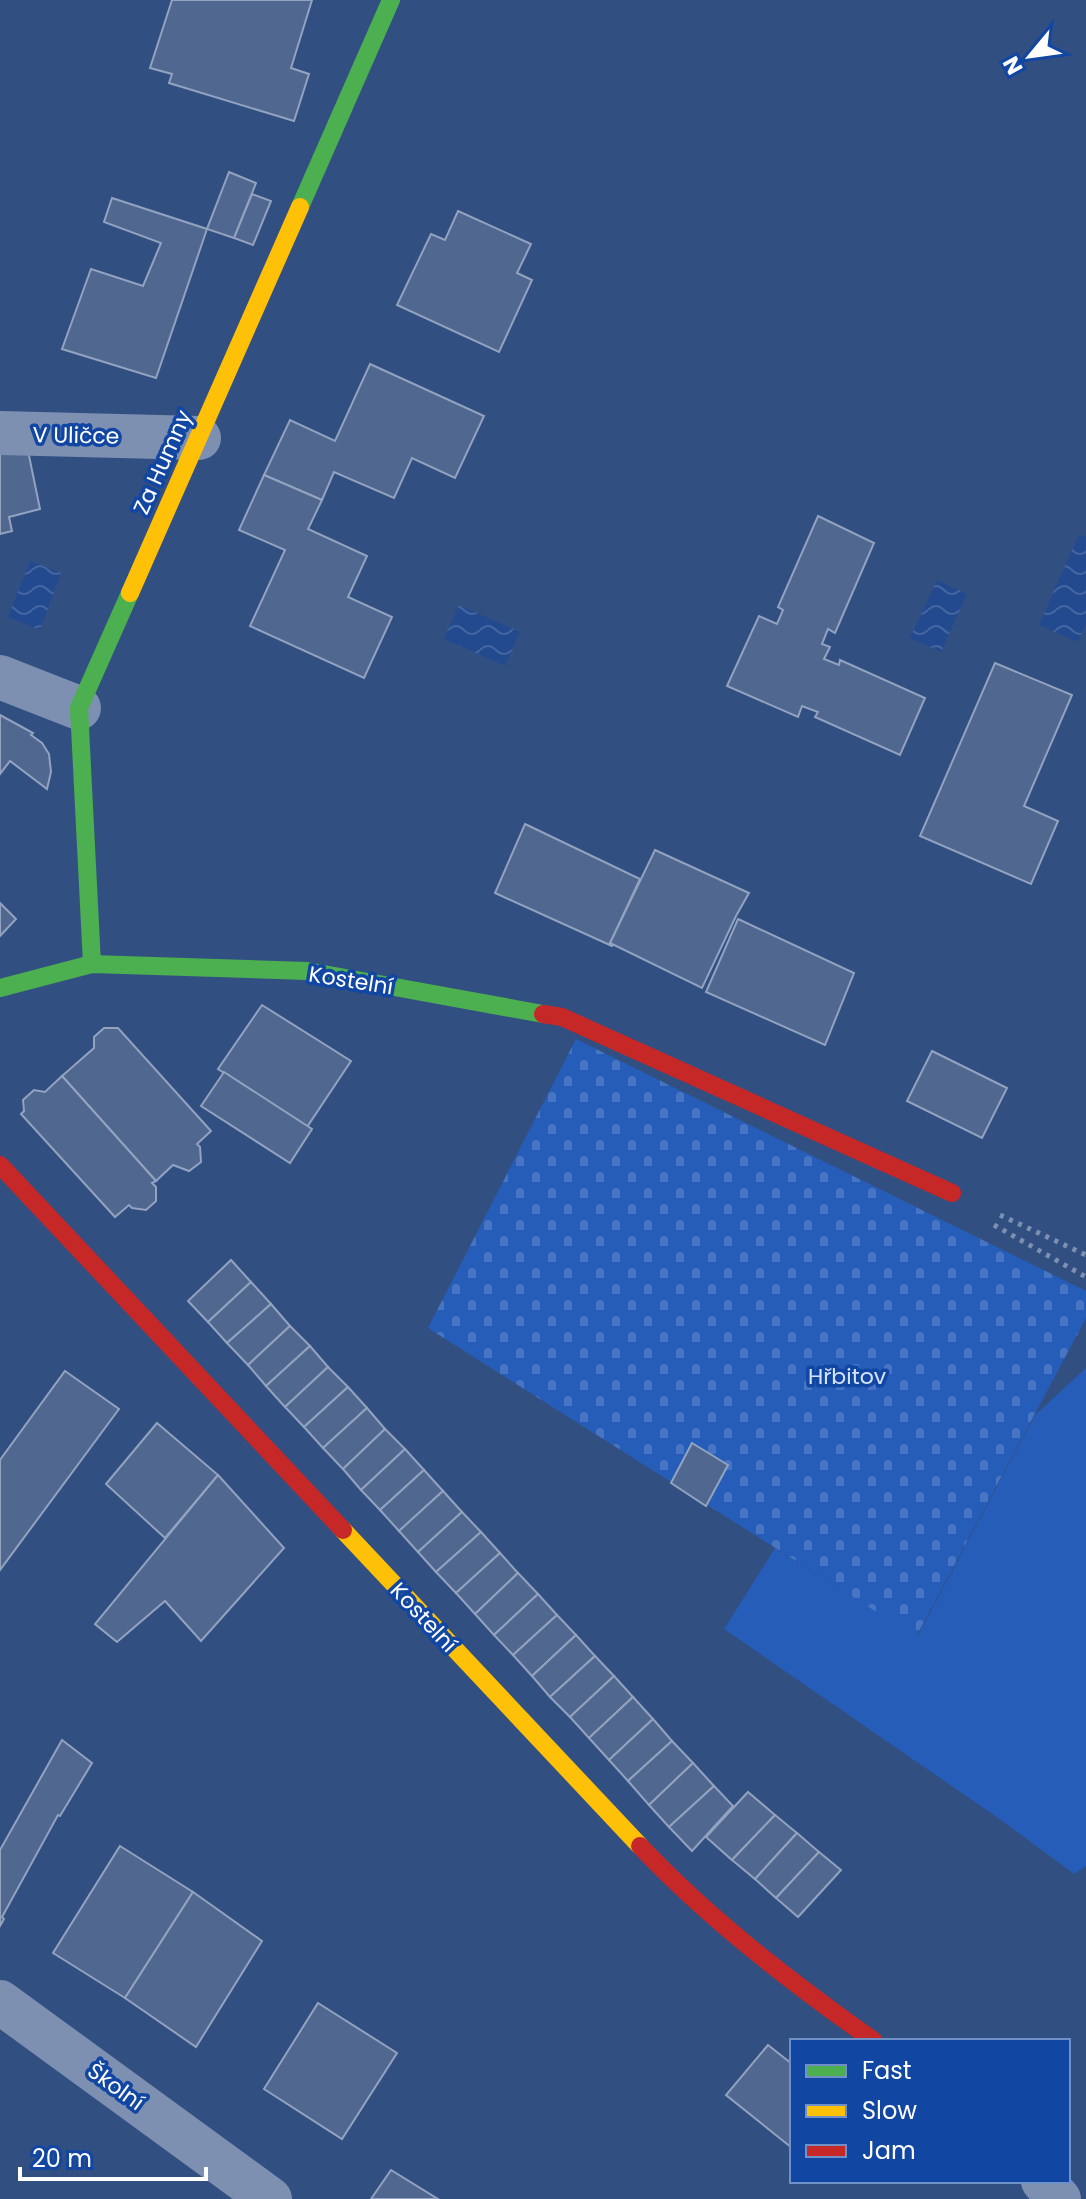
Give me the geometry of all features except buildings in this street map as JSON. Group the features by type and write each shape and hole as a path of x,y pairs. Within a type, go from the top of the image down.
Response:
{"street":[{"name":"Za Humny","path":"92,964 79,708 391,0"},
{"name":"V Uličce","path":"0,433 199,438"},
{"path":"0,677 79,708"},
{"name":"Kostelní","path":"0,988 92,964 307,971 562,1017 952,1193"},
{"name":"Kostelní","path":"0,1165 657,1864 722,1925 790,1981 871,2039"},
{"name":"Školní","path":"0,2002 270,2199"},
{"path":"1045,2183 1059,2199"}],"path":[{"path":"952,1193 1086,1255"},
{"path":"952,1193 1000,1230 1086,1277"}],"green space":[{"name":"Hřbitov","path":"576,1039 1086,1291 1086,1318 916,1637 428,1328"},
{"path":"1086,1368 1086,1866 1074,1874 724,1629 775,1548 917,1637 1035,1415"}],"water":[{"path":"1079,534 1086,537 1086,623 1078,642 1039,625"},
{"path":"30,561 61,573 40,630 8,617"},
{"path":"937,580 967,594 941,652 910,638"},
{"path":"459,605 520,632 505,666 444,639"}],"traffic: fast":[{"path":"300,207 391,0"},
{"path":"92,964 79,708 130,593"},
{"path":"0,988 92,964 307,971 543,1014"}],"traffic: slow":[{"path":"130,593 300,207"},
{"path":"343,1530 640,1846"}],"traffic: jam":[{"path":"543,1014 562,1017 952,1193"},
{"path":"0,1165 343,1530"},
{"path":"640,1846 694,1899 752,1949 871,2039"}]}
